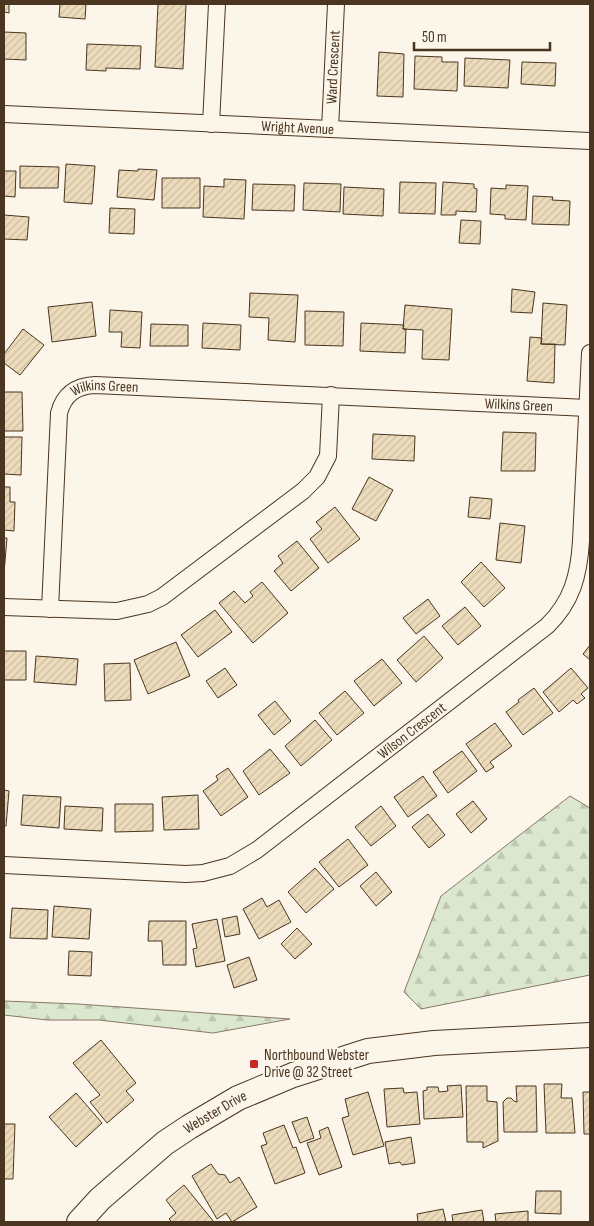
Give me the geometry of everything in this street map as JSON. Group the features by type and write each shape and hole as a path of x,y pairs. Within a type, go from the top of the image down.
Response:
{"street":[{"path":"211,124 217,4"},
{"name":"Ward Crescent","path":"330,129 336,4"},
{"name":"Wright Avenue","path":"4,114 590,141"},
{"name":"Wilson Crescent","path":"4,865 172,874 202,873 230,866 257,850 547,626 559,614 567,602 578,570 582,541 590,353"},
{"name":"Wilkins Green","path":"50,609 59,413 62,403 70,393 79,387 95,385 588,408"},
{"path":"4,607 104,611 131,609 162,598 303,491 316,477 328,456 331,395"},
{"name":"Webster Drive","path":"79,1222 100,1199 165,1143 189,1126 238,1098 293,1075 368,1051 434,1042 590,1035"}],"green space":[{"path":"570,796 590,808 590,975 421,1009 404,992 441,896"},
{"path":"4,1001 78,1004 290,1019 213,1033 99,1020 47,1020 4,1015"}],"building":[{"path":"4,4 9,4 9,13 4,12"},
{"path":"60,4 86,4 85,19 59,17"},
{"path":"158,4 186,4 183,69 155,67"},
{"path":"4,32 26,33 26,60 4,59"},
{"path":"87,44 141,46 140,69 106,68 106,71 86,70"},
{"path":"379,52 404,54 403,97 377,96"},
{"path":"415,56 442,57 442,62 458,62 457,91 414,89"},
{"path":"465,58 510,60 508,88 464,86"},
{"path":"522,62 556,63 555,86 521,84"},
{"path":"66,164 95,166 92,204 64,202"},
{"path":"20,166 59,167 58,188 20,188"},
{"path":"138,169 157,170 154,200 117,197 119,170 138,171"},
{"path":"4,171 16,171 15,197 4,196"},
{"path":"162,178 200,178 200,208 162,208"},
{"path":"224,179 246,180 244,219 203,217 204,186 224,187"},
{"path":"400,182 436,183 435,214 399,213"},
{"path":"443,182 474,184 474,188 477,189 476,212 456,211 456,215 441,215"},
{"path":"304,183 341,184 340,212 303,210"},
{"path":"253,184 295,185 294,211 252,210"},
{"path":"506,185 528,186 526,220 505,219 505,215 490,214 491,188 506,189"},
{"path":"344,187 384,189 383,216 343,214"},
{"path":"533,196 553,197 552,200 570,201 569,225 532,224"},
{"path":"110,208 135,209 134,234 109,233"},
{"path":"4,215 29,217 27,240 4,239"},
{"path":"461,220 481,221 480,244 459,243"},
{"path":"512,289 535,292 532,313 511,312"},
{"path":"250,293 298,295 295,342 268,340 269,318 249,317"},
{"path":"92,302 96,336 52,342 48,307"},
{"path":"543,303 567,305 565,345 541,344"},
{"path":"405,305 452,309 449,360 422,359 423,330 403,329"},
{"path":"110,310 142,312 140,348 121,347 122,332 109,332"},
{"path":"305,311 344,312 343,346 305,345"},
{"path":"203,323 241,325 240,350 202,348"},
{"path":"361,323 404,325 403,329 406,329 405,353 360,351"},
{"path":"151,324 188,325 188,346 150,346"},
{"path":"23,329 44,345 20,375 4,363 4,354"},
{"path":"530,337 542,338 541,344 555,344 554,383 527,381"},
{"path":"4,392 22,392 23,431 4,431"},
{"path":"503,432 536,433 535,471 501,471"},
{"path":"373,434 415,436 414,461 372,459"},
{"path":"4,437 22,437 21,475 4,474"},
{"path":"369,477 393,490 376,521 352,509"},
{"path":"4,487 10,487 10,502 15,502 14,531 4,530"},
{"path":"470,497 492,499 490,519 468,517"},
{"path":"335,507 360,539 328,563 310,539 322,529 316,522"},
{"path":"500,523 525,526 521,563 496,560"},
{"path":"4,538 7,538 4,573"},
{"path":"297,541 319,568 291,591 274,571 283,563 278,556"},
{"path":"481,562 505,588 484,607 461,582"},
{"path":"262,582 288,613 253,643 219,603 234,591 245,603 253,596 250,592"},
{"path":"428,599 440,616 416,634 403,618"},
{"path":"465,607 481,626 458,645 442,626"},
{"path":"215,610 232,632 198,657 181,635"},
{"path":"424,636 443,658 416,682 397,660"},
{"path":"176,642 190,676 148,694 134,660"},
{"path":"590,645 590,660 583,654"},
{"path":"4,651 26,651 26,680 4,680"},
{"path":"36,656 78,659 76,685 34,682"},
{"path":"382,659 402,683 374,706 354,681"},
{"path":"130,663 131,700 105,701 104,664"},
{"path":"225,668 237,685 218,698 206,681"},
{"path":"571,668 588,688 581,694 585,698 577,704 573,700 559,712 543,692"},
{"path":"534,688 553,713 523,735 506,712"},
{"path":"345,691 364,713 337,735 319,713"},
{"path":"275,701 291,721 274,735 258,715"},
{"path":"315,720 332,740 301,766 285,746"},
{"path":"495,723 512,746 490,762 494,767 486,772 466,744"},
{"path":"270,749 290,773 259,795 243,771"},
{"path":"462,751 477,771 448,793 433,772"},
{"path":"228,768 248,797 221,816 203,791 218,780 216,776"},
{"path":"423,776 437,796 408,817 394,797"},
{"path":"4,790 9,791 6,826 4,826"},
{"path":"23,795 61,797 59,828 21,825"},
{"path":"198,795 199,829 164,830 162,797"},
{"path":"473,801 487,819 471,833 456,814"},
{"path":"115,804 153,804 153,831 115,832"},
{"path":"65,806 103,808 102,831 64,829"},
{"path":"381,806 396,826 371,846 355,827"},
{"path":"428,814 445,835 429,848 412,827"},
{"path":"348,839 368,865 339,887 319,862"},
{"path":"315,868 334,889 306,913 288,892"},
{"path":"376,872 392,892 376,906 360,886"},
{"path":"262,898 267,907 279,900 291,922 259,939 243,909"},
{"path":"54,906 91,909 89,939 52,937"},
{"path":"12,908 48,910 47,939 10,938"},
{"path":"237,916 240,934 225,937 222,919"},
{"path":"217,919 225,961 196,967 193,949 197,948 192,924"},
{"path":"149,921 186,921 186,965 163,965 162,941 148,941"},
{"path":"297,928 312,944 295,959 281,944"},
{"path":"69,951 92,952 91,976 68,975"},
{"path":"249,957 257,980 234,988 227,965"},
{"path":"101,1040 136,1083 126,1091 134,1100 107,1123 90,1102 100,1095 73,1063"},
{"path":"544,1084 562,1084 561,1098 572,1098 575,1133 546,1133"},
{"path":"461,1085 463,1117 424,1119 423,1091 427,1090 427,1087 438,1087 439,1092 448,1091 447,1086"},
{"path":"466,1086 487,1086 487,1101 497,1102 498,1141 483,1148 483,1142 467,1142"},
{"path":"516,1086 536,1086 537,1132 504,1132 503,1102 507,1098 511,1098 517,1102"},
{"path":"403,1088 404,1093 417,1092 420,1124 387,1127 384,1089"},
{"path":"368,1092 384,1146 353,1155 342,1118 349,1116 345,1099"},
{"path":"583,1092 590,1092 590,1134 584,1134"},
{"path":"76,1093 102,1123 76,1147 49,1117"},
{"path":"307,1117 314,1138 300,1143 292,1122"},
{"path":"4,1124 15,1124 13,1179 4,1179"},
{"path":"284,1125 293,1148 296,1147 305,1173 275,1184 261,1146 267,1144 263,1133"},
{"path":"328,1127 342,1167 319,1175 307,1143 321,1138 319,1131"},
{"path":"411,1137 415,1163 402,1165 400,1162 389,1164 385,1142"},
{"path":"211,1164 218,1174 225,1175 230,1183 239,1177 257,1207 232,1222 226,1213 217,1219 192,1176"},
{"path":"184,1185 214,1222 172,1222 169,1219 176,1213 166,1200"},
{"path":"536,1191 561,1191 561,1214 535,1213"},
{"path":"443,1209 446,1222 418,1222 417,1214"},
{"path":"482,1210 484,1222 453,1222 452,1215"},
{"path":"528,1211 528,1222 496,1222 495,1214"}],"place":[{"name":"Northbound Webster Drive @ 32 Street","path":"254,1064"}]}
